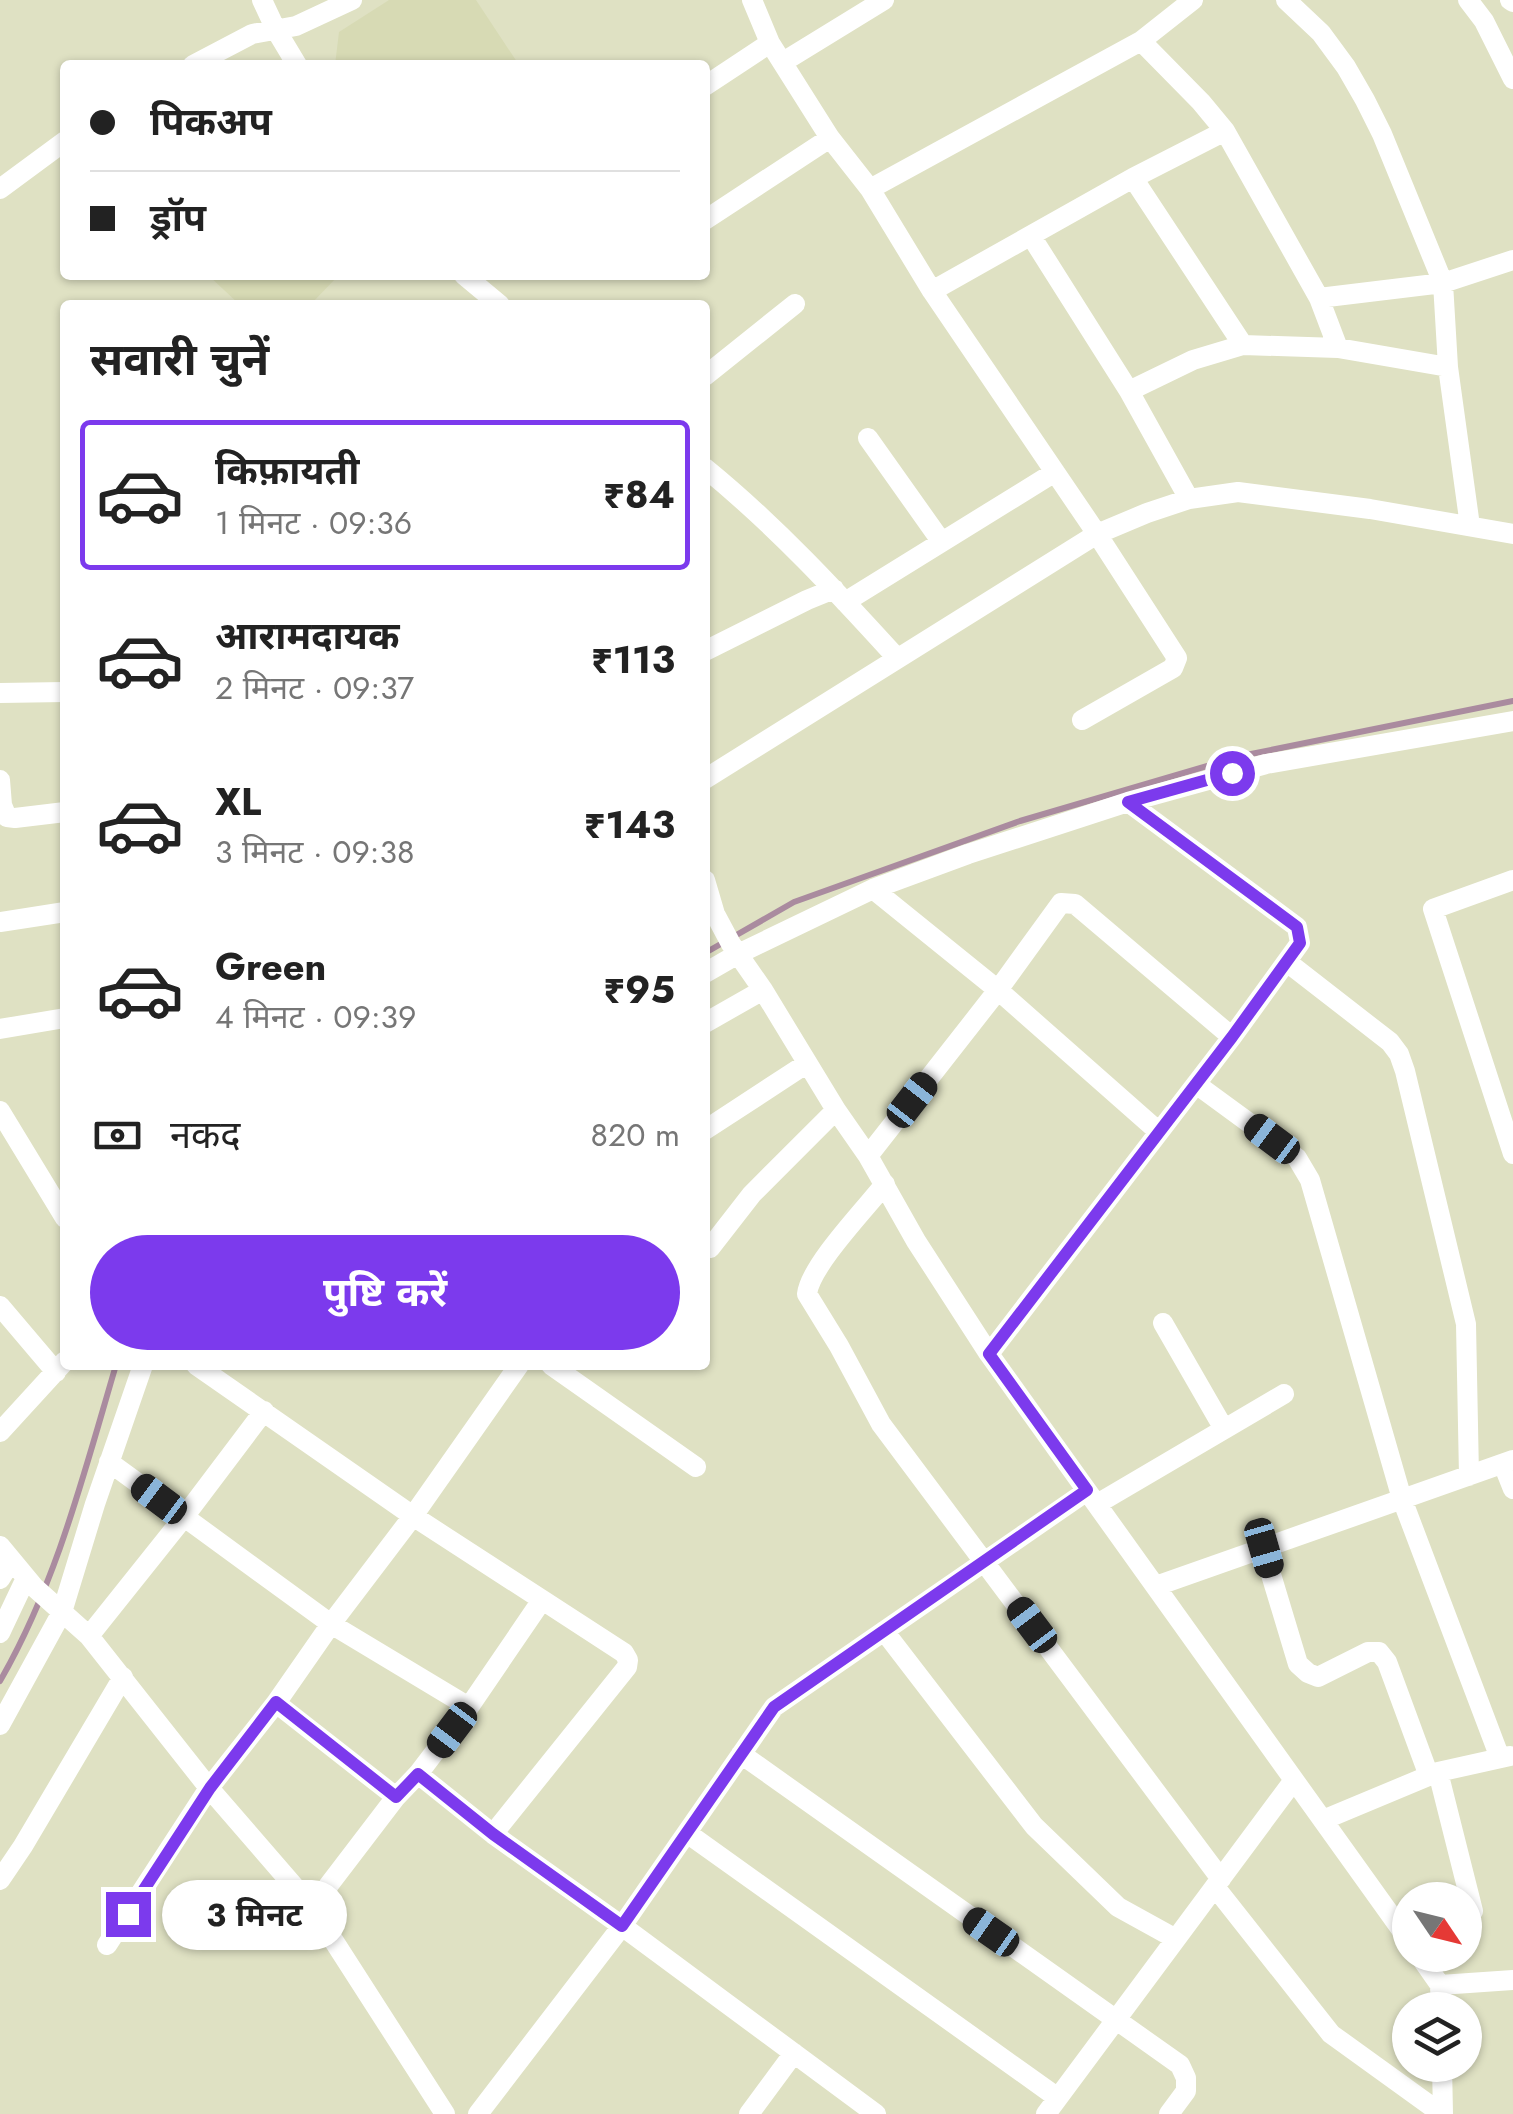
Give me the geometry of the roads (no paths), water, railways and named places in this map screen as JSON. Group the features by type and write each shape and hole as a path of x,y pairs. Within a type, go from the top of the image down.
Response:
{"street":[{"path":"262,0 294,60"},
{"path":"203,60 252,34 296,26 352,0"},
{"path":"752,0 770,43 830,138 870,189 932,291 1178,660 1173,668 1082,720"},
{"path":"782,62 884,0"},
{"path":"1286,0 1320,33 1366,100 1442,282 1448,366 1470,526"},
{"path":"1468,0 1484,21 1513,79"},
{"path":"1484,21 1494,0"},
{"path":"870,189 1141,41 1184,3"},
{"path":"1141,41 1226,131 1319,298 1338,348"},
{"path":"710,83 770,43"},
{"path":"932,291 1133,178 1226,131"},
{"path":"710,217 830,138"},
{"path":"0,189 60,146"},
{"path":"1133,178 1243,345"},
{"path":"1031,236 1130,391 1189,499"},
{"path":"1319,298 1442,282 1513,260"},
{"path":"470,280 494,300"},
{"path":"710,372 795,304"},
{"path":"1130,391 1193,360 1243,345 1338,348 1448,366"},
{"path":"868,438 941,542"},
{"path":"710,472 744,500 840,595 897,658"},
{"path":"710,648 807,600 840,595 941,542 1055,472"},
{"path":"710,776 1097,534 1189,499 1227,493 1304,499 1513,534"},
{"path":"0,694 60,692"},
{"path":"710,970 734,949 873,889 1128,802 1266,764 1513,722"},
{"path":"0,780 7,816 60,813"},
{"path":"989,1354 1300,943 1297,927 1128,802"},
{"path":"1513,880 1433,909 1513,1154"},
{"path":"873,889 998,990 1159,1132"},
{"path":"710,897 734,949 886,1184 916,1241 989,1354 1392,1917"},
{"path":"868,1156 1061,903 1070,902 1232,1037"},
{"path":"0,922 60,913"},
{"path":"1287,962 1390,1042 1406,1071 1466,1324 1469,1476"},
{"path":"710,1020 763,990"},
{"path":"0,1029 60,1019"},
{"path":"710,1127 806,1064"},
{"path":"1196,1084 1297,1158 1310,1180 1402,1499 1506,1757 1434,1774 1323,1820"},
{"path":"710,1248 752,1194 836,1110"},
{"path":"1,1118 60,1210"},
{"path":"886,1184 819,1266 807,1294 881,1424 1331,2034 1443,2114"},
{"path":"0,1306 60,1366"},
{"path":"1162,1323 1224,1429"},
{"path":"0,1432 60,1368"},
{"path":"0,1725 57,1607 141,1370"},
{"path":"203,1370 413,1516 624,1653 626,1667 493,1834"},
{"path":"107,1946 210,1788 413,1516 513,1370"},
{"path":"558,1370 696,1467"},
{"path":"478,2114 622,1926 774,1707 984,1562 1092,1497 1284,1394"},
{"path":"90,1636 264,1411"},
{"path":"110,1462 330,1624 469,1707"},
{"path":"1156,1586 1508,1462 1513,1488"},
{"path":"1264,1548 1298,1664 1318,1677 1368,1652 1379,1652 1387,1662 1434,1774 1465,1882"},
{"path":"4,1562 90,1636 210,1788 312,1907 445,2114"},
{"path":"0,1633 30,1583"},
{"path":"312,1907 469,1707 542,1600"},
{"path":"884,1631 1034,1826 1118,1907 1176,1939"},
{"path":"0,1880 123,1677"},
{"path":"276,1702 396,1797"},
{"path":"741,1754 1180,2065 1186,2091 1169,2114"},
{"path":"418,1774 493,1834 876,2114"},
{"path":"687,1832 1052,2106 1294,1780"},
{"path":"1431,1972 1440,1992"},
{"path":"1440,1985 1513,1980"},
{"path":"749,2114 794,2053"},
{"path":"1442,2082 1443,2114"}],"waterway":[{"path":"710,950 794,902 1020,821 1241,756 1513,701"},
{"path":"0,1681 53,1566 115,1370"}]}
